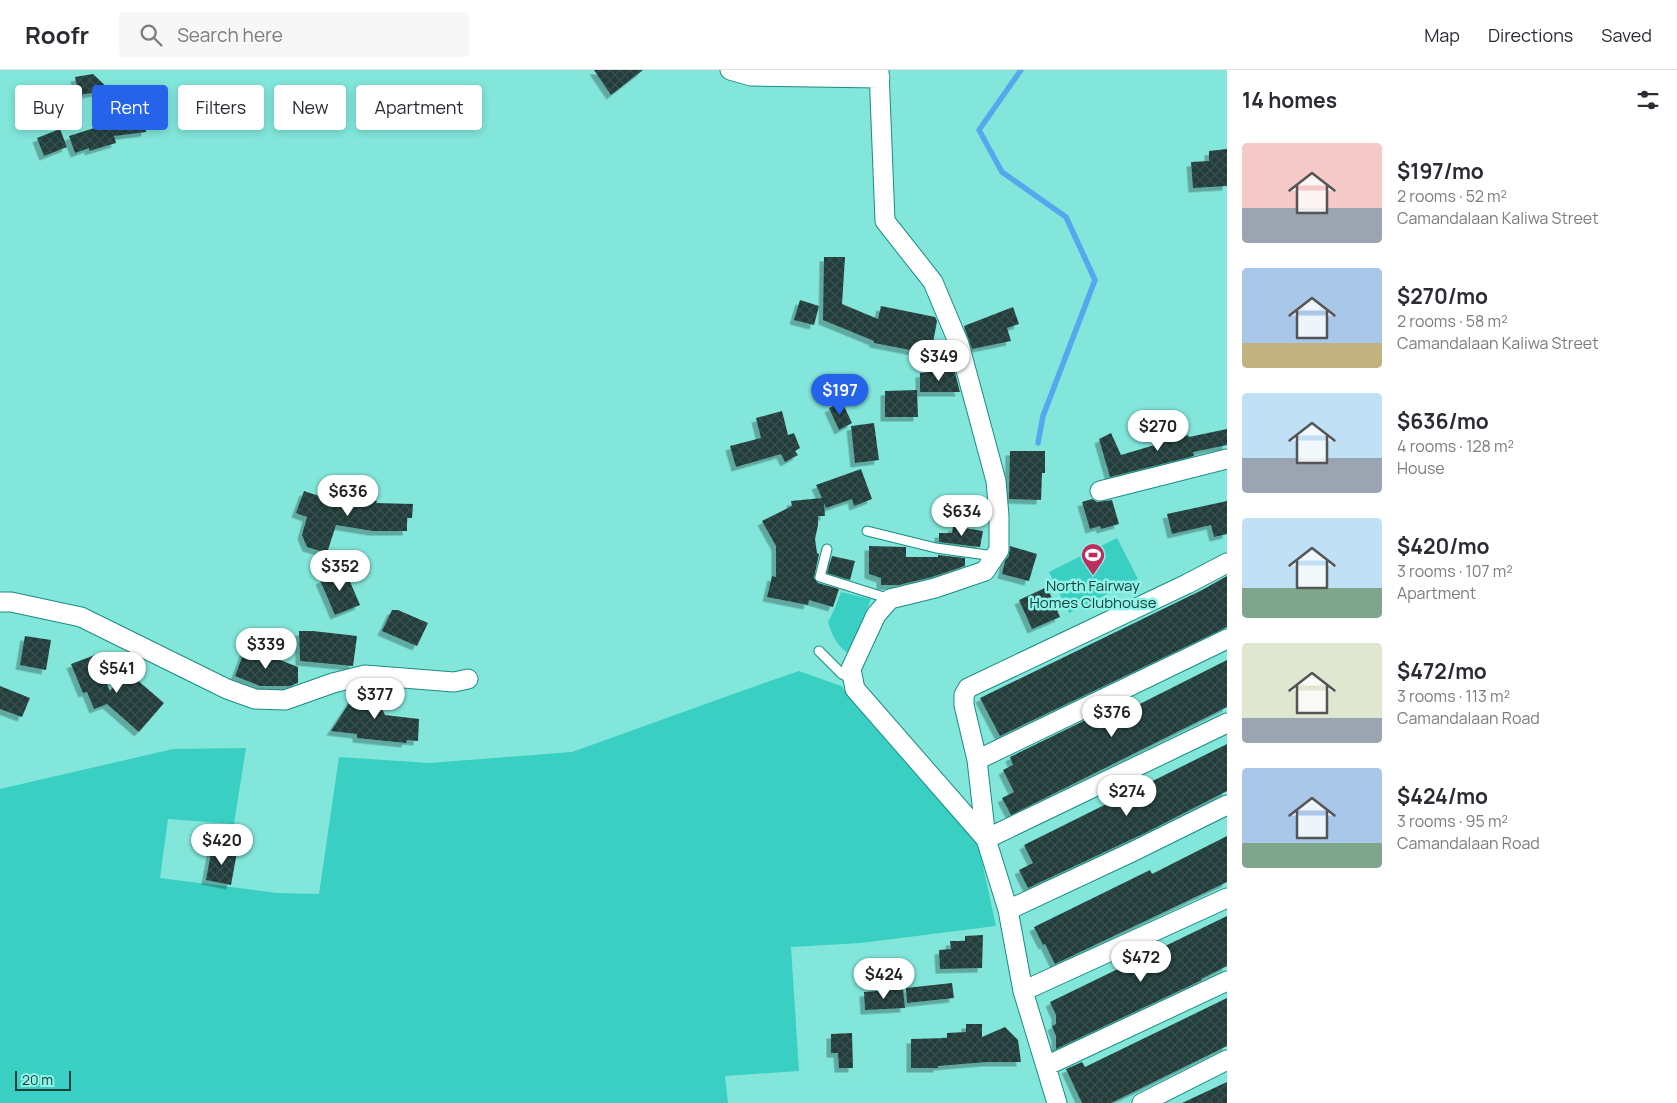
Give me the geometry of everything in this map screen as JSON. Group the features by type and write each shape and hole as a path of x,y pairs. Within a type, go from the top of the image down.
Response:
{"street":[{"path":"730,70 751,76 879,74 885,221 933,282 959,344 996,481 1000,516 999,550 985,571 935,588 890,599 876,615 864,638 851,670 852,678 855,689 986,839"},
{"path":"1100,491 1227,459"},
{"path":"1057,1103 1023,991 1008,910 986,839 977,760 964,705 964,695 968,688 1187,584 1227,563"},
{"path":"0,602 11,602 81,617 227,689 255,699 285,700 333,683 365,675 454,682 468,678"},
{"path":"977,760 1227,639"},
{"path":"986,839 1227,723"},
{"path":"1008,910 1227,805"},
{"path":"1023,991 1227,898"},
{"path":"1046,1066 1227,981"},
{"path":"1142,1103 1227,1060"}],"lane":[{"path":"867,531 936,548 994,556"},
{"path":"827,549 820,577 890,599"},
{"path":"818,651 842,674 852,678"}],"shaded area":[{"name":"North Fairway Homes Clubhouse","path":"1117,538 1138,579 1069,613 1049,572"},
{"path":"841,592 871,599 850,654 836,640 828,622"},
{"path":"799,671 841,686 978,843 996,926 861,943 791,947 799,1071 725,1076 728,1103 0,1103 0,789 173,749 246,748 234,824 168,819 160,878 277,893 319,894 339,757 430,763 572,752"}],"building":[{"path":"594,70 643,70 611,95"},
{"path":"93,74 105,85 92,85 92,93 82,95 82,85 77,85 75,77"},
{"path":"92,129 146,130 146,132 114,136 116,143 89,151 89,148 75,153 69,136"},
{"path":"60,130 67,147 44,156 37,138"},
{"path":"1227,149 1227,186 1193,188 1191,162 1209,161 1209,151"},
{"path":"824,257 845,257 842,304 878,319 881,306 935,317 937,321 931,354 874,343 874,341 823,320"},
{"path":"800,300 819,306 814,325 794,320"},
{"path":"1013,307 1019,324 1007,328 1011,341 972,349 964,326"},
{"path":"954,369 960,392 920,392 920,373"},
{"path":"917,390 918,417 885,417 885,391"},
{"path":"842,402 852,423 839,430 829,408"},
{"path":"782,411 788,435 794,433 800,448 795,451 798,455 785,462 781,454 736,467 730,446 761,438 756,418"},
{"path":"874,423 879,460 855,463 851,426"},
{"path":"1227,429 1227,445 1193,452 1194,456 1110,477 1099,439 1111,433 1121,455 1188,435 1189,437"},
{"path":"1010,451 1045,451 1045,473 1042,473 1041,500 1009,499"},
{"path":"861,469 872,499 854,506 852,499 826,508 824,503 825,516 818,516 815,539 817,553 819,554 814,578 818,583 839,589 833,607 809,600 808,605 767,597 772,576 776,577 776,546 762,521 792,506 791,501 822,498 816,485"},
{"path":"304,491 319,496 320,492 338,498 339,495 377,501 376,503 413,504 412,518 407,518 407,531 373,531 336,525 327,553 307,547 302,535 307,517 296,513"},
{"path":"1092,499 1097,502 1112,500 1119,524 1101,529 1100,526 1090,529 1082,502"},
{"path":"1227,501 1227,534 1214,537 1211,525 1172,534 1167,514"},
{"path":"953,526 983,531 980,547 939,542 939,533 952,533"},
{"path":"869,546 906,547 906,557 938,557 938,555 965,558 965,566 899,585 881,585 881,578 869,574"},
{"path":"1010,546 1037,554 1029,581 1002,574 1005,561 1009,556"},
{"path":"832,556 855,561 850,580 827,573"},
{"path":"345,570 360,605 335,615 320,580"},
{"path":"1227,576 1227,627 1000,736 980,698"},
{"path":"1047,587 1060,617 1032,629 1019,600"},
{"path":"392,610 398,610 428,623 417,646 382,631"},
{"path":"299,631 357,636 353,666 300,661"},
{"path":"25,636 51,640 46,670 20,665"},
{"path":"246,647 298,667 298,683 290,686 260,686 235,676"},
{"path":"95,655 110,691 123,675 132,683 136,679 164,703 139,732 107,704 94,709 87,692 83,693 71,664"},
{"path":"1227,660 1227,707 1011,815 1002,798 1014,792 1003,770 1013,765 1010,757 1104,711 1108,720"},
{"path":"0,686 30,698 22,717 0,709"},
{"path":"366,686 372,687 385,715 419,719 418,741 407,740 406,743 357,738 357,734 331,731 355,694 353,691"},
{"path":"1227,744 1227,791 1145,833 1028,888 1019,870 1033,863 1024,845"},
{"path":"1227,836 1227,882 1055,964 1034,927 1150,870 1152,874"},
{"path":"212,847 237,852 231,885 206,880"},
{"path":"1227,916 1227,966 1202,980 1056,1049 1056,1036 1052,1026 1056,1024 1056,1015 1050,1002"},
{"path":"983,935 982,968 940,969 939,950 951,949 950,941 965,941 965,936"},
{"path":"952,983 954,998 907,1003 906,988"},
{"path":"903,989 905,1008 865,1010 864,992"},
{"path":"1227,998 1227,1046 1111,1103 1082,1103 1066,1069 1082,1062 1085,1067"},
{"path":"966,1024 982,1024 982,1037 1005,1027 1018,1040 1021,1062 987,1062 938,1066 938,1068 911,1068 911,1039 947,1038 947,1033 966,1032"},
{"path":"852,1033 853,1068 839,1068 838,1053 831,1053 831,1034"},
{"path":"1227,1082 1227,1103 1182,1103"}],"waterway":[{"path":"1021,70 979,130 1002,172 1066,217 1095,280 1043,416 1038,443"}],"place":[{"name":"North Fairway Homes Clubhouse","path":"1093,576"}]}
